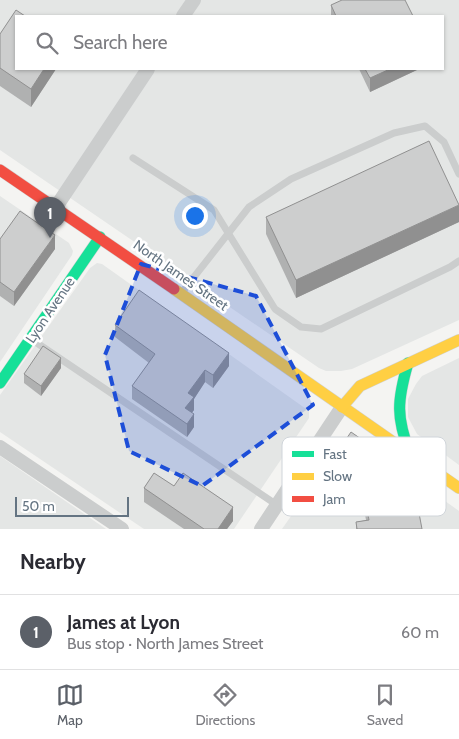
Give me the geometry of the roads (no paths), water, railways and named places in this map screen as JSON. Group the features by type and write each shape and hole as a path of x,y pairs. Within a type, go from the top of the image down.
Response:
{"main road":[{"name":"North James Street","path":"0,170 100,236 385,437"},
{"name":"Lyon Avenue","path":"0,383 100,236"},
{"path":"342,407 360,386 459,340"},
{"path":"404,437 398,410 399,391 408,364"},
{"name":"North James Street","path":"446,479 459,488"}],"street":[{"path":"184,15 194,0"},
{"path":"56,207 147,70"},
{"path":"322,437 342,407"},
{"path":"0,446 122,529"},
{"path":"260,529 282,498"}],"lane":[{"path":"181,294 248,207 291,179 394,134 425,126 444,142 459,174"},
{"path":"133,158 214,210 275,309 301,327 321,329 450,267 459,260"},
{"path":"30,338 277,506"}],"place":[{"name":"James at Lyon","path":"50,238"}]}
